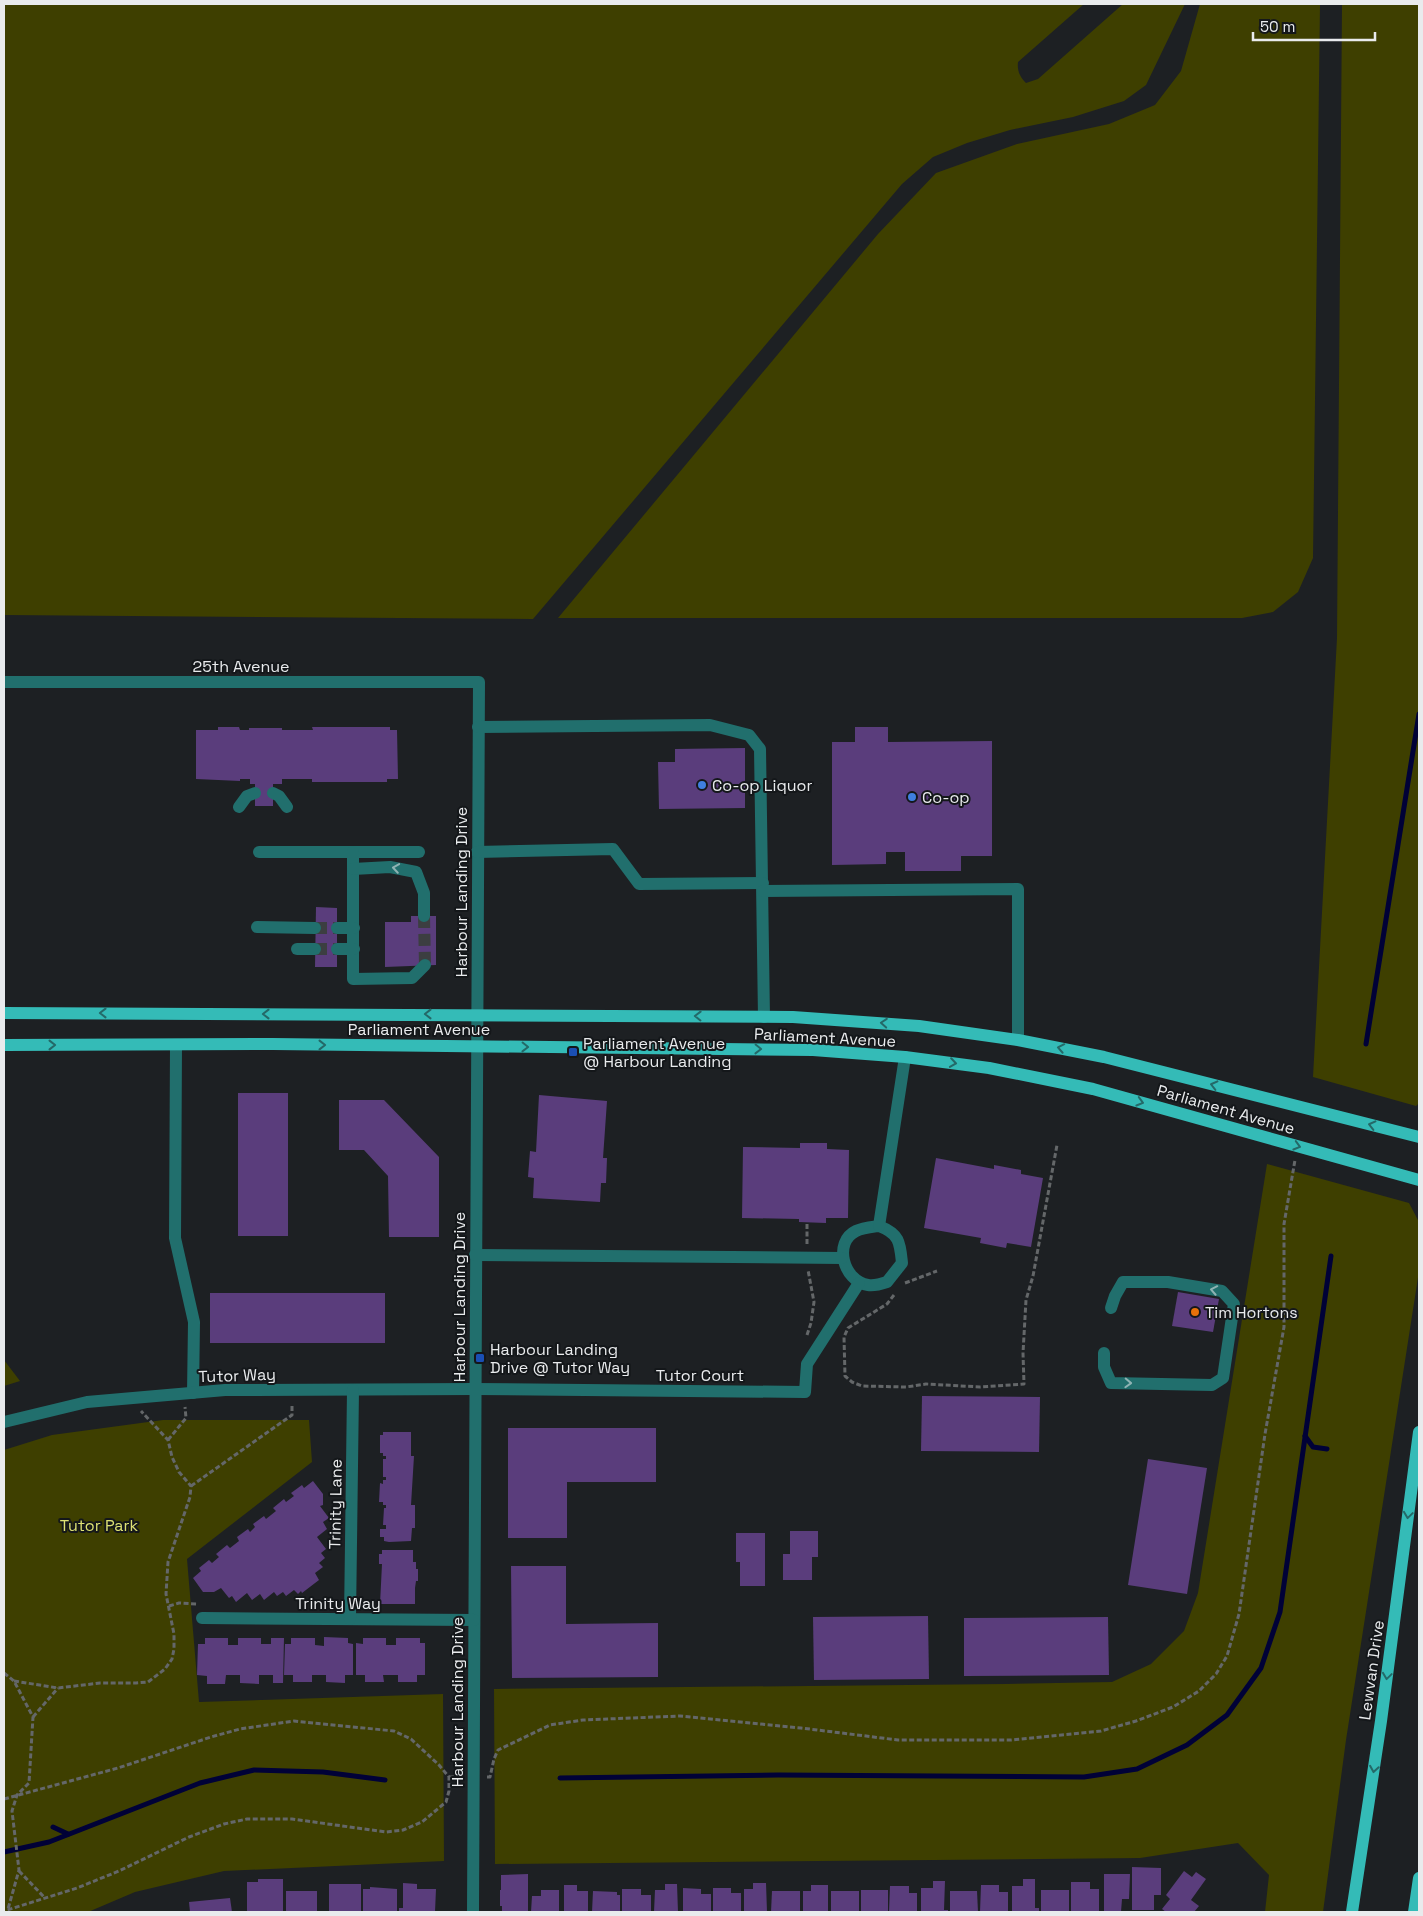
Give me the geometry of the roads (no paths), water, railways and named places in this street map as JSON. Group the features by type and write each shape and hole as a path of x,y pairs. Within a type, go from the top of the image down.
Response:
{"main road":[{"name":"Parliament Avenue","path":"4,1012 793,1017 919,1026 1018,1040 1104,1057 1419,1137"},
{"name":"Parliament Avenue","path":"4,1045 477,1046 813,1050 905,1057 989,1068 1093,1089 1419,1180"},
{"name":"Lewvan Drive","path":"1352,1912 1381,1721 1419,1432"},
{"path":"1414,1912 1419,1878"}],"street":[{"name":"25th Avenue","path":"4,682 478,682"},
{"name":"Harbour Landing Drive","path":"473,1912 478,682"},
{"path":"478,727 710,725 749,735 760,749 764,1017"},
{"path":"239,807 247,796 255,793"},
{"path":"273,793 279,796 287,806"},
{"path":"478,852 612,849 639,884 1018,889 1018,1040"},
{"path":"259,852 419,852"},
{"path":"353,852 353,979 412,978 425,965"},
{"path":"353,869 390,867 416,872 424,893 424,916"},
{"path":"257,927 315,928"},
{"path":"337,928 354,928"},
{"path":"297,949 315,949"},
{"path":"337,950 354,950"},
{"path":"176,1045 175,1238 194,1322 189,1393"},
{"path":"879,1226 905,1057"},
{"path":"879,1226 889,1230 900,1241 902,1263 887,1282 870,1286 859,1283 846,1270 842,1258 845,1242 854,1231 879,1226"},
{"path":"475,1255 842,1258"},
{"path":"1104,1353 1104,1367 1111,1383 1212,1386 1223,1378 1234,1304 1222,1291 1168,1282 1123,1282 1111,1308"},
{"name":"Tutor Court","path":"475,1389 805,1392 808,1364 859,1283"},
{"name":"Tutor Way","path":"4,1422 87,1402 225,1390 475,1389"},
{"name":"Trinity Lane","path":"350,1619 353,1390"},
{"name":"Trinity Way","path":"202,1618 474,1620"}],"waterway":[{"path":"1366,1044 1419,714"},
{"path":"560,1778 778,1775 1084,1777 1137,1769 1187,1745 1227,1715 1261,1668 1280,1612 1331,1256"},
{"path":"1305,1436 1313,1447 1327,1449"},
{"path":"4,1852 49,1842 200,1783 254,1770 323,1772 385,1780"},
{"path":"53,1827 68,1834"}],"tunnel":[{"path":"424,916 425,965"},
{"path":"315,928 337,928"},
{"path":"315,949 337,949"}],"place":[{"name":"Co-op Liquor","path":"702,785"},
{"name":"Co-op","path":"912,797"},
{"name":"Parliament Avenue @ Harbour Landing","path":"573,1052"},
{"name":"Tim Hortons","path":"1195,1312"},
{"name":"Harbour Landing Drive @ Tutor Way","path":"480,1358"}],"park label":[{"name":"Tutor Park","path":"99,1525"}]}
